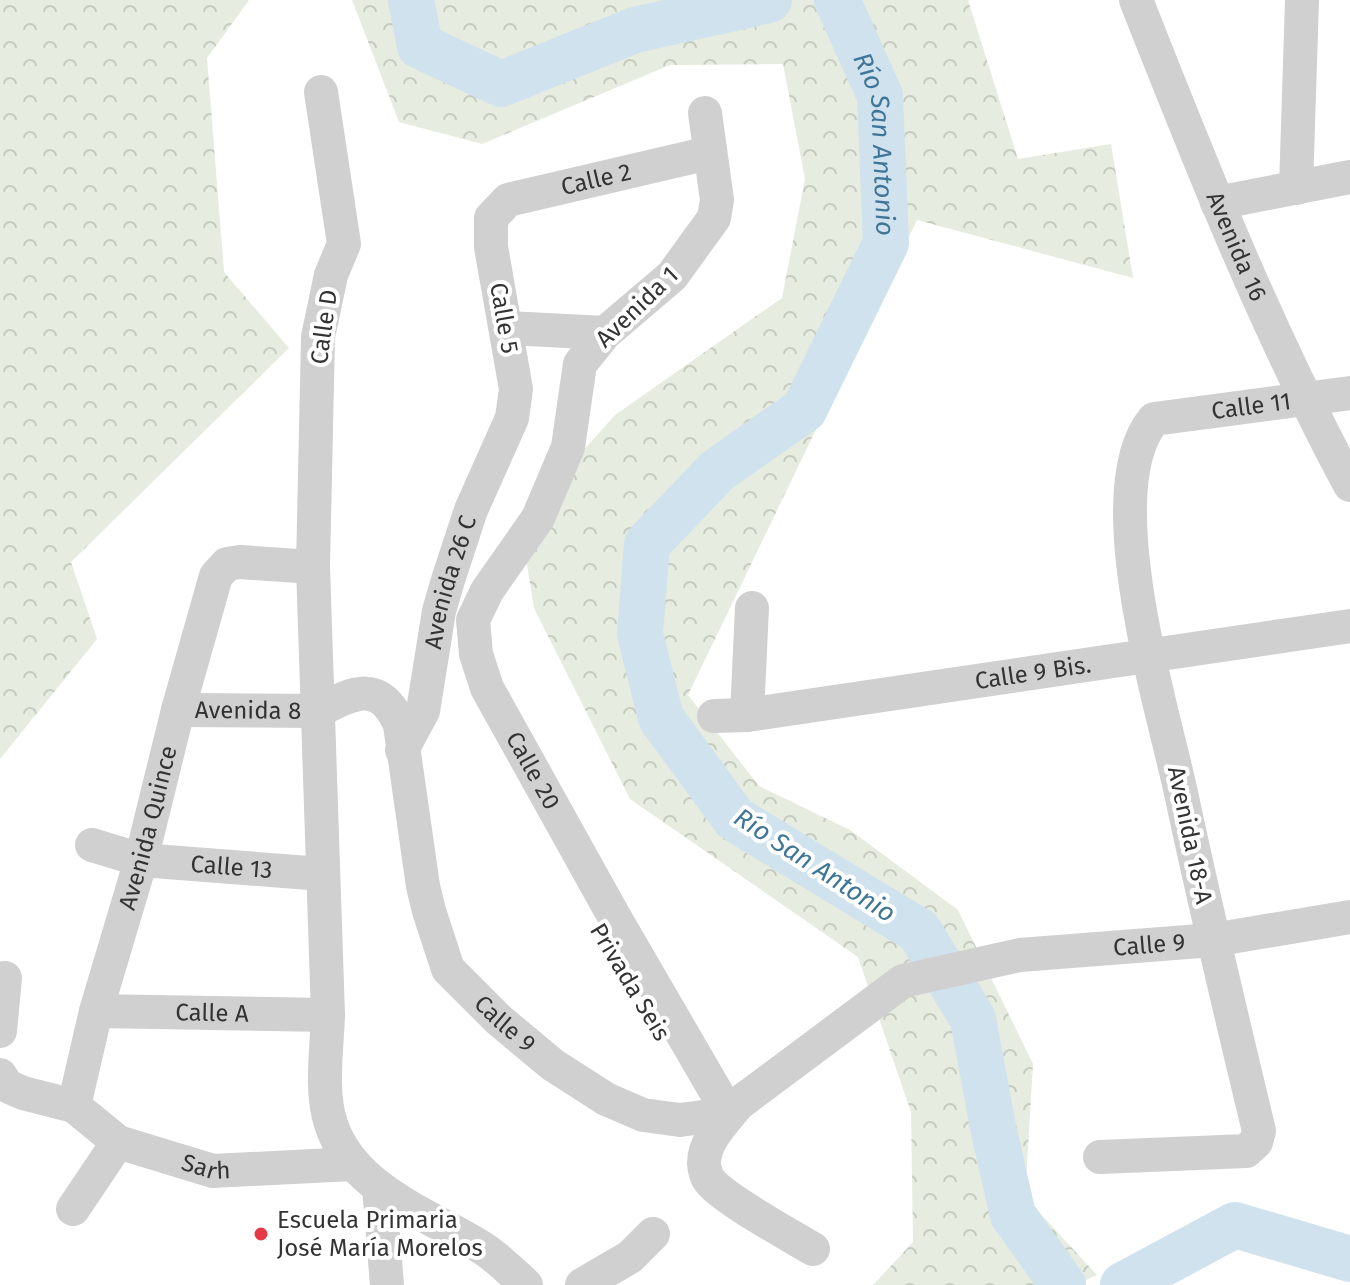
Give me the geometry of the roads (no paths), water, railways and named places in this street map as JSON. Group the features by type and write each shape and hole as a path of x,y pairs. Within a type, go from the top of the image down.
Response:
{"street":[{"name":"Avenida 16","path":"1136,0 1217,203 1304,400 1350,485"},
{"path":"1296,188 1302,0"},
{"name":"Calle D","path":"319,711 313,567 318,337 331,275 344,244 321,92"},
{"name":"Avenida 1","path":"574,419 580,364 605,333 672,276 714,218 717,200 705,113"},
{"name":"Calle 2","path":"491,218 508,200 709,153"},
{"path":"1217,203 1350,177"},
{"name":"Calle 5","path":"491,218 491,247 516,389 512,418"},
{"path":"506,328 605,333"},
{"name":"Calle 11","path":"1154,419 1350,393"},
{"name":"Avenida 26 C","path":"402,750 423,711 439,611 452,566 471,510 512,418"},
{"name":"Calle 20","path":"574,419 568,447 538,518 487,591 473,620 476,654 487,688 725,1110"},
{"name":"Avenida 18-A","path":"1100,1157 1246,1151 1256,1142 1259,1131 1137,599 1131,516 1138,446 1143,432 1154,419"},
{"name":"Avenida Quince","path":"74,1106 96,1011 141,860 178,710 216,576 227,564 240,562 313,567"},
{"name":"Calle 9 Bis.","path":"752,608 730,715 1350,626"},
{"name":"Calle 9","path":"319,711 360,692 380,697 393,709 400,725 429,911 448,969 499,1020 553,1065 606,1099 643,1115 680,1120 725,1110 903,981 1020,955 1213,940 1350,917"},
{"name":"Avenida 8","path":"178,710 319,711"},
{"path":"319,711 328,1015 326,1089 331,1125 353,1164 379,1187 488,1251 526,1285"},
{"name":"Calle 13","path":"92,845 141,860 322,874"},
{"name":"Privada Seis","path":"550,849 725,1110"},
{"path":"0,1031 5,978"},
{"name":"Calle A","path":"96,1011 328,1015"},
{"path":"0,1075 7,1086 74,1106"},
{"name":"Sarh","path":"74,1106 118,1142 213,1171 353,1164"},
{"path":"725,1110 706,1152 704,1164 708,1179 726,1195 813,1249"},
{"path":"73,1209 118,1142"},
{"path":"379,1187 387,1285"},
{"path":"582,1285 630,1257 653,1234"}],"waterway":[{"name":"Río San Antonio","path":"411,0 420,46 501,84 635,30 769,0"},
{"name":"Río San Antonio","path":"837,0 880,96 886,243 804,410 718,470 647,544 640,634 661,718 735,819 919,931 973,1019 1013,1215 1063,1285"},
{"name":"Río San Antonio","path":"1123,1285 1235,1225 1350,1259"}],"place":[{"name":"Escuela Primaria José María Morelos","path":"261,1234"}]}
